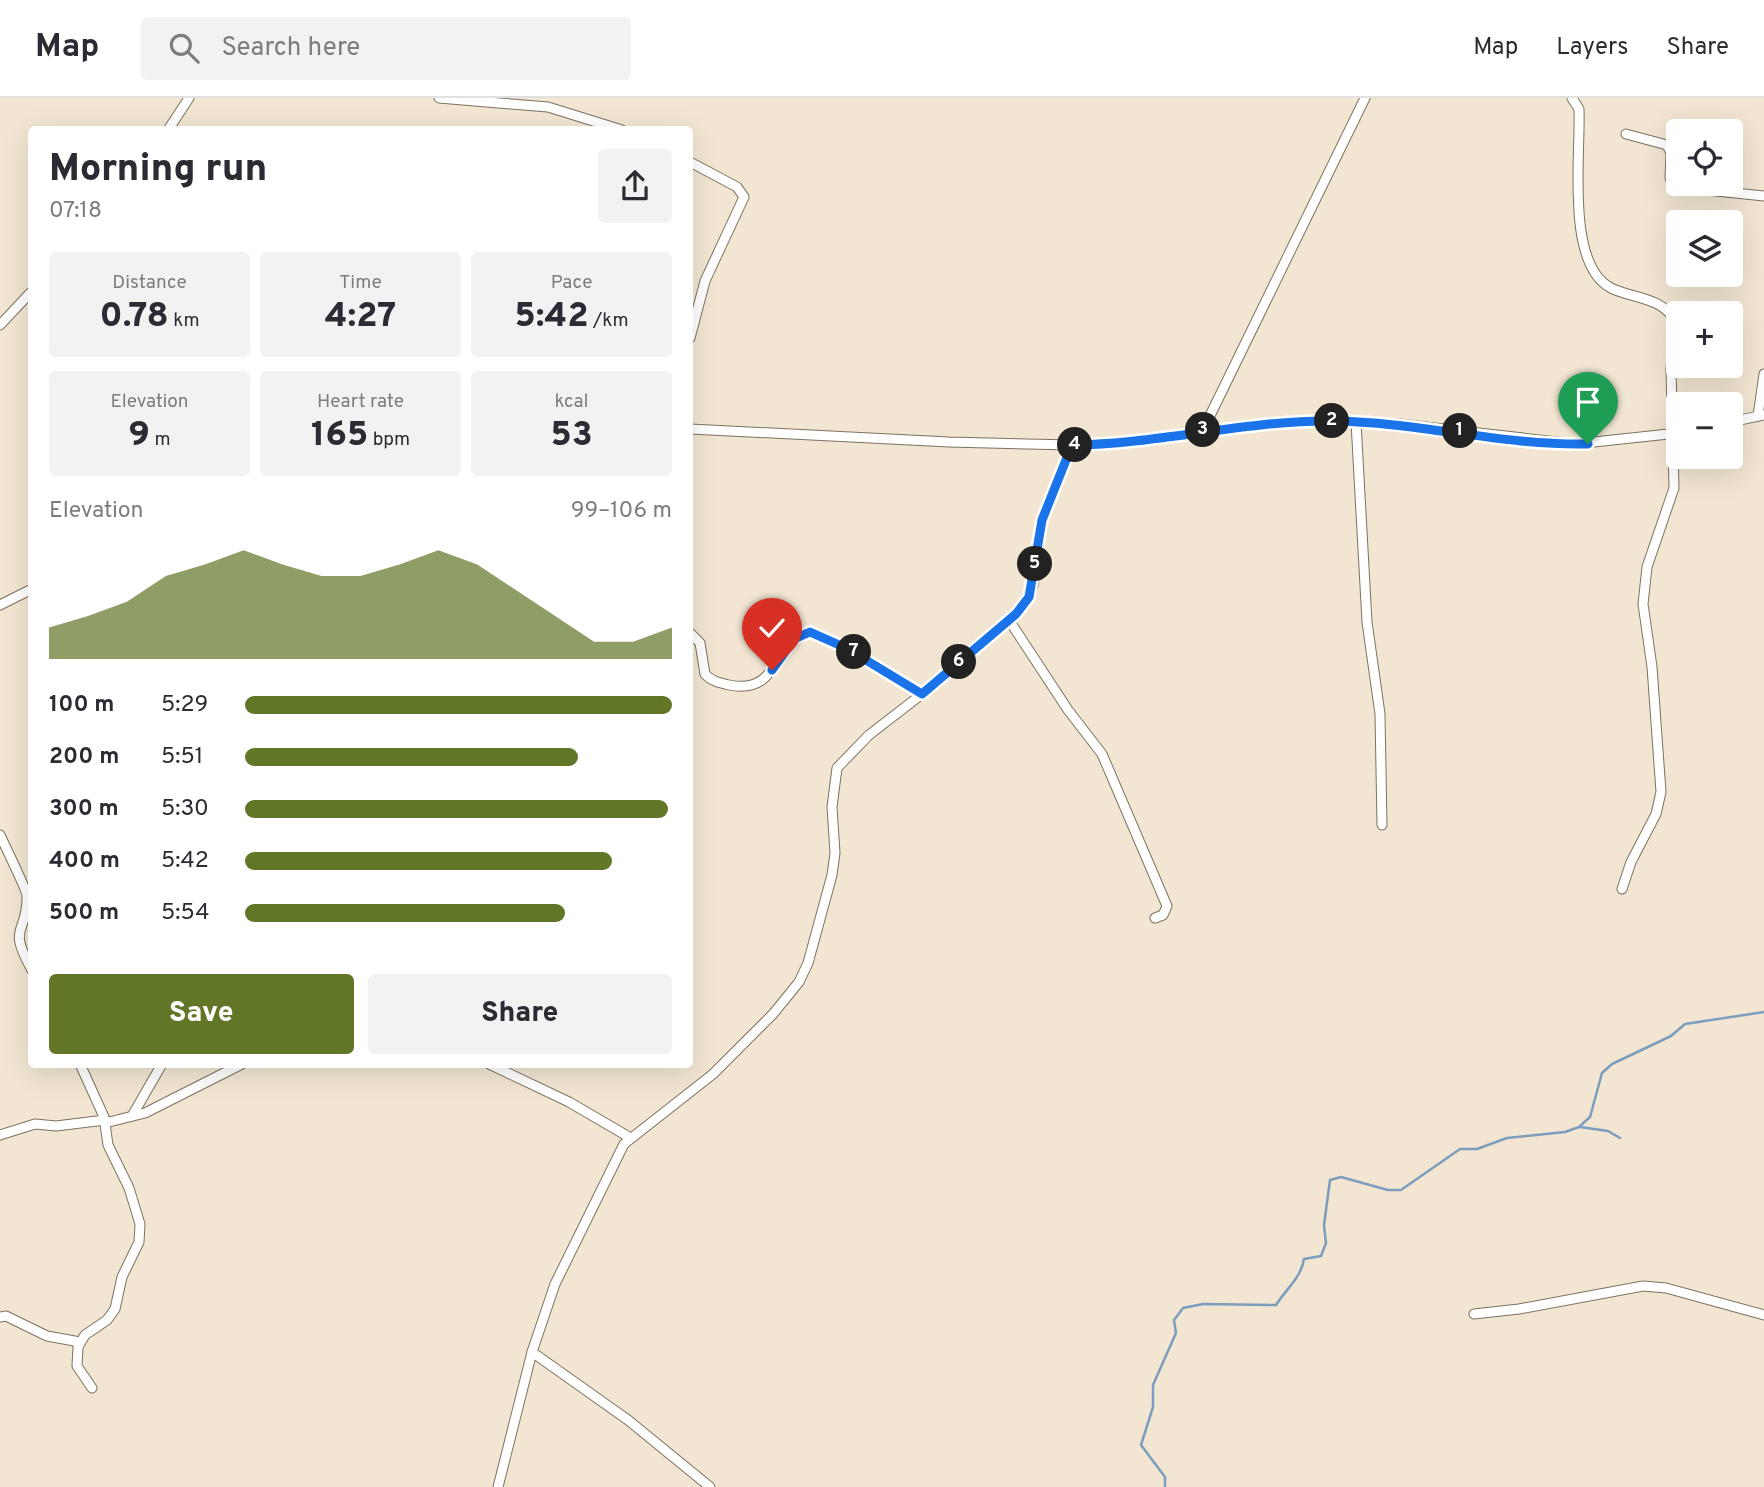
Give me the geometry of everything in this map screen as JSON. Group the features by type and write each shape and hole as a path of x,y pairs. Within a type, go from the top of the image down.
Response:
{"street":[{"path":"171,126 189,98"},
{"path":"439,98 548,107 609,126"},
{"path":"1203,430 1364,98"},
{"path":"1572,98 1578,110 1578,211 1593,271 1608,287 1663,307 1675,322 1671,369 1673,392"},
{"path":"1626,134 1667,145 1671,153 1668,174 1678,184 1695,190 1764,196"},
{"path":"693,164 737,187 744,197 705,281 693,327"},
{"path":"0,325 28,295"},
{"path":"1743,419 1761,415 1764,374"},
{"path":"693,429 949,442 1072,445 1114,443 1203,430 1289,422 1419,426 1574,444 1666,434"},
{"path":"1356,422 1367,614 1380,714 1382,825"},
{"path":"498,1487 532,1352 555,1284 629,1137 670,1110 713,1074 774,1014 799,982 808,963 832,875 835,853 832,807 837,768 869,735 1009,620 1031,592 1042,520 1072,445"},
{"path":"1622,889 1631,862 1656,814 1661,792 1643,604 1647,567 1674,488 1675,469"},
{"path":"0,605 28,591"},
{"path":"1009,620 1108,767 1167,906 1163,915 1155,918"},
{"path":"693,637 701,646 705,676 720,683 745,687 756,685 772,670 794,639 810,632 846,648 922,694"},
{"path":"0,835 28,894 18,937 19,948 28,963"},
{"path":"82,1068 105,1121 108,1145 120,1166 139,1219 139,1242 122,1277 111,1316 80,1342 77,1366 92,1388"},
{"path":"132,1116 160,1068"},
{"path":"0,1135 35,1124 56,1126 132,1116 155,1108 234,1068"},
{"path":"497,1068 569,1102 629,1137"},
{"path":"1474,1314 1520,1310 1643,1286 1666,1288 1764,1315"},
{"path":"0,1317 6,1316 57,1339 80,1342"},
{"path":"532,1352 628,1420 710,1487"}],"waterway":[{"path":"1165,1487 1165,1477 1141,1445 1153,1407 1153,1385 1176,1333 1174,1320 1183,1308 1203,1304 1276,1305 1296,1278 1304,1259 1321,1256 1326,1243 1324,1225 1330,1180 1341,1177 1388,1190 1401,1190 1460,1149 1477,1149 1507,1138 1565,1132 1579,1127 1590,1117 1602,1073 1612,1064 1671,1036 1685,1024 1764,1012"},
{"path":"1580,1127 1608,1131 1620,1138"}],"route":[{"path":"772,670 794,639 810,632 846,648 922,694 1016,614 1029,597 1033,586 1037,541 1042,520 1072,445 1114,443 1261,424 1335,421 1399,424 1525,440 1588,444"}]}
